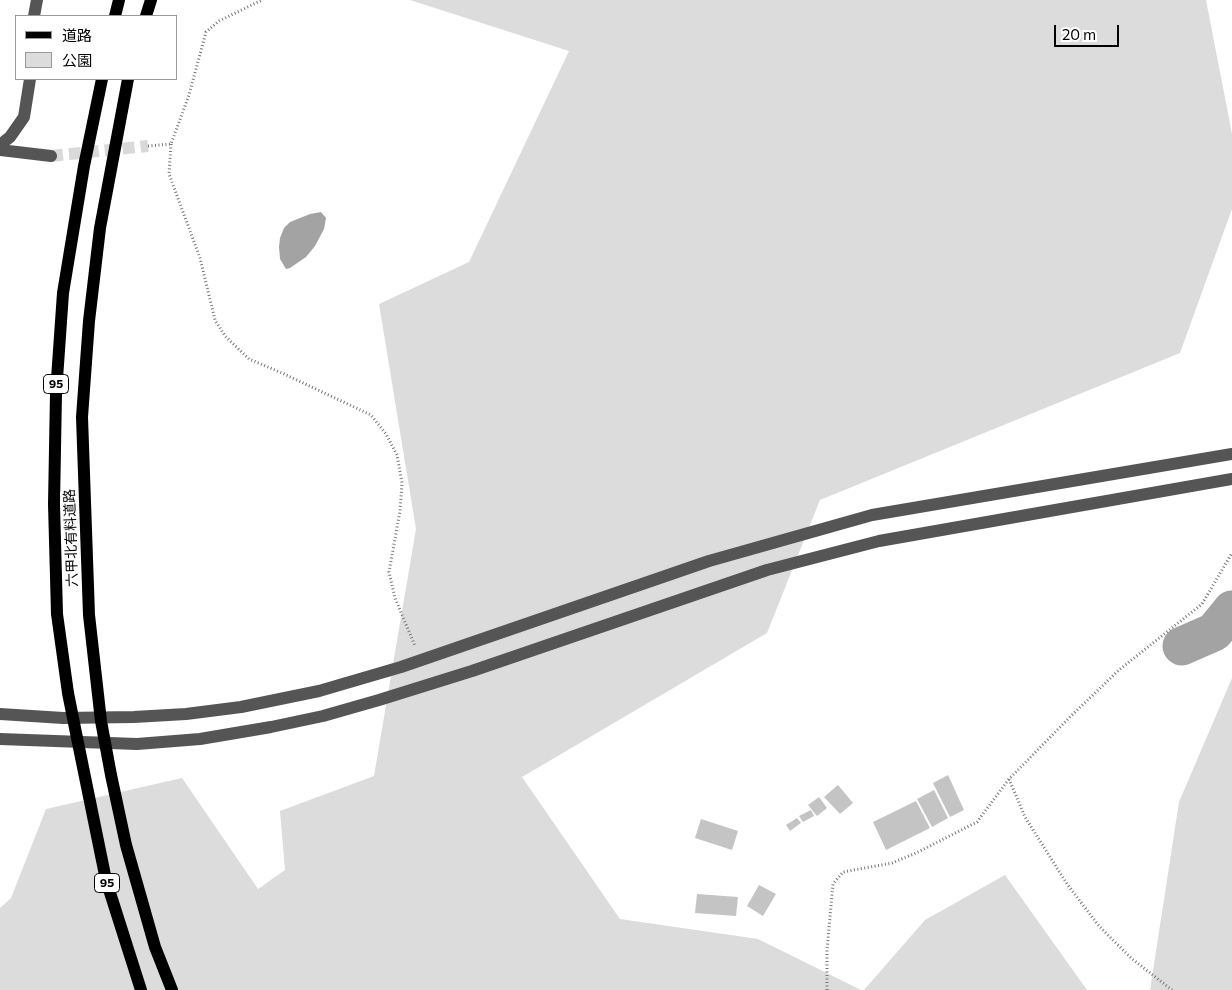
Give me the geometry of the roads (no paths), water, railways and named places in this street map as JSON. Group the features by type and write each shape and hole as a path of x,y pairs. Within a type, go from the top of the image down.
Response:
{"main road":[{"path":"115,15 119,0"},
{"path":"146,15 150,0"},
{"name":"六甲北有料道路","path":"102,80 84,166 63,294 56,393 54,504 57,614 68,693 106,880 141,990"},
{"name":"六甲北有料道路","path":"128,80 100,228 89,321 82,417 89,615 101,721 126,844 155,946 172,990"}],"street":[{"path":"34,15 36,0"},
{"path":"0,145 10,138 24,117 30,80"},
{"path":"0,150 51,156"},
{"path":"0,714 63,718 134,718 241,707 319,691 421,660 708,561 872,515 1232,454"},
{"path":"0,739 137,744 200,739 271,727 323,716 472,671 767,570 879,541 1232,480"}],"waterway":[{"path":"1182,646 1214,632 1232,610"}],"tunnel":[{"path":"51,156 148,146"}]}
